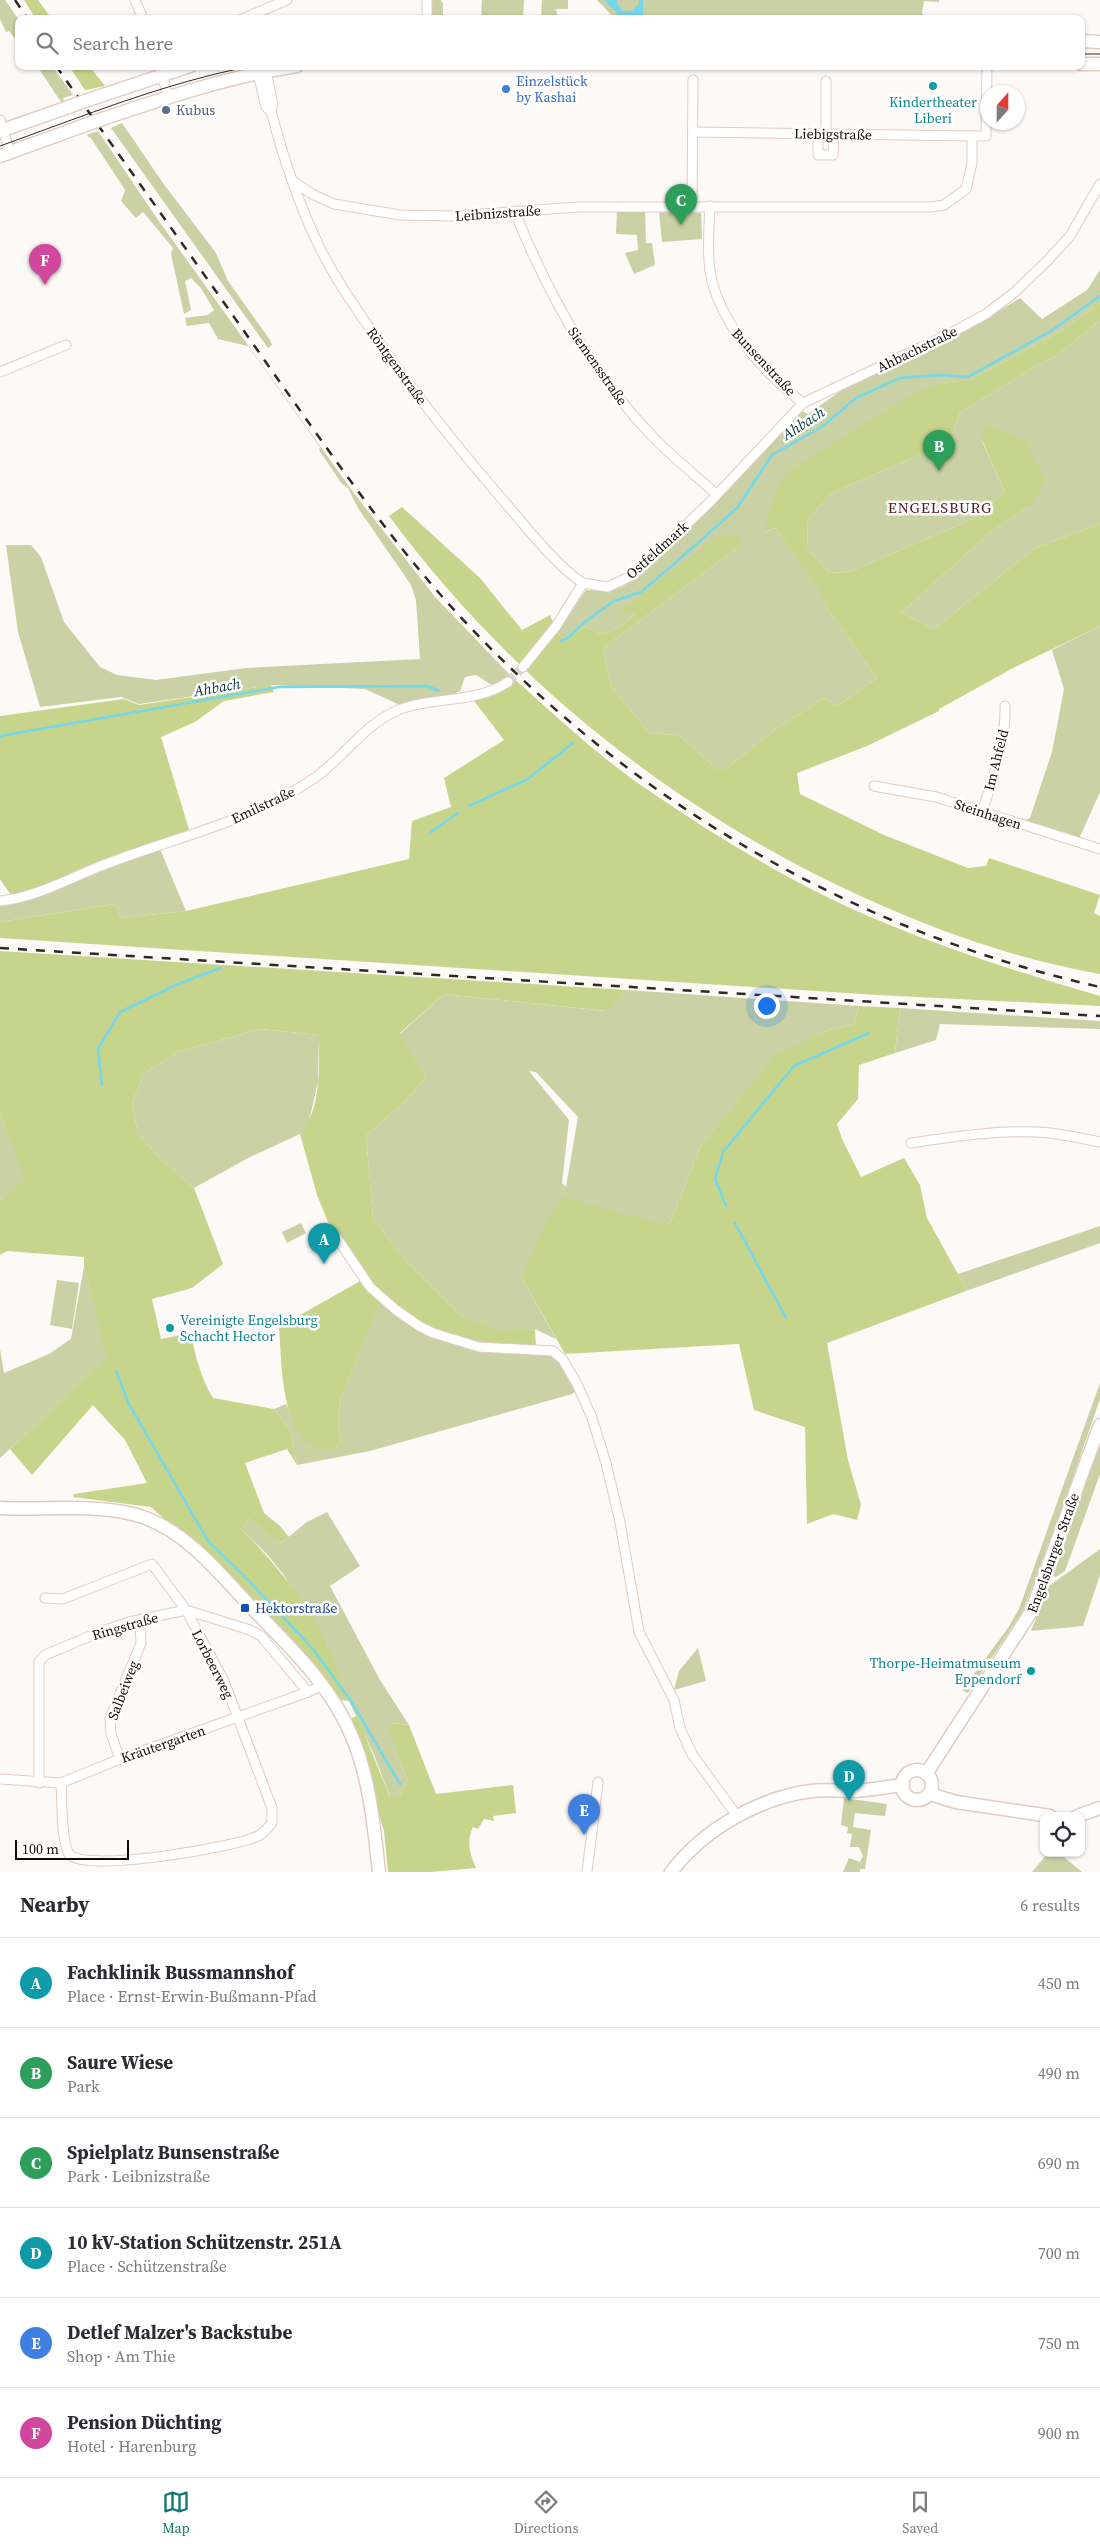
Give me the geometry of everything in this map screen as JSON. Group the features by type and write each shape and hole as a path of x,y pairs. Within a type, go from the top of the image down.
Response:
{"street":[{"path":"135,0 141,15"},
{"path":"251,15 287,0"},
{"path":"427,0 427,15"},
{"path":"1085,41 1100,42"},
{"path":"1085,64 1100,64"},
{"path":"168,97 161,70 77,104 1,127 5,154 168,97 258,70"},
{"name":"Röntgenstraße","path":"261,70 266,107 271,111 293,181 320,248 338,281 384,350 455,444 572,576 583,583"},
{"path":"972,136 986,136 986,70"},
{"path":"692,206 694,80"},
{"path":"826,81 826,134"},
{"name":"Liebigstraße","path":"693,132 972,136"},
{"name":"Leibnizstraße","path":"293,181 312,194 334,204 375,212 454,216 578,206 911,208 944,205 966,189 972,162 972,136"},
{"name":"Ahbachstraße","path":"716,494 803,403 986,314 1015,292 1059,248 1083,216 1100,184"},
{"name":"Bunsenstraße","path":"710,206 709,263 717,297 726,319 736,334 792,394 803,403"},
{"name":"Siemensstraße","path":"518,211 519,222 547,286 563,316 593,363 626,406 656,440 716,494"},
{"path":"0,372 66,345"},
{"name":"Ostfeldmark","path":"583,583 608,587 633,575 716,494"},
{"path":"523,667 557,625 583,583"},
{"name":"Emilstraße","path":"0,901 22,898 116,860 175,841 263,807 315,779 376,723 398,710 492,691 508,682"},
{"name":"Im Ahfeld","path":"982,812 1006,723 1005,706"},
{"name":"Steinhagen","path":"874,786 936,797 1100,849"},
{"path":"911,1142 946,1137 1030,1132 1052,1133 1100,1142"},
{"path":"335,1235 370,1287 396,1310 419,1326 434,1333 479,1347 553,1351 563,1360 577,1384 592,1418 606,1463 620,1522 639,1632 674,1700 680,1728 692,1754 737,1816"},
{"name":"Engelsburger Straße","path":"926,1774 1032,1612 1100,1425"},
{"path":"0,1508 112,1510 141,1517 168,1529 202,1556 323,1684 343,1718 361,1760 367,1783 379,1872"},
{"name":"Lorbeerweg","path":"44,1598 64,1599 152,1564 186,1610 224,1681 273,1815 272,1823 259,1836 217,1849 179,1856 122,1861 80,1860 69,1854 65,1841 61,1783"},
{"path":"186,1610 261,1636 308,1692"},
{"name":"Ringstraße","path":"39,1783 37,1667 41,1658 100,1632 140,1620 186,1610"},
{"name":"Salbeiweg","path":"120,1759 111,1734 110,1718 141,1643 140,1620"},
{"name":"Kräutergarten","path":"0,1779 61,1783 120,1759 308,1692 323,1684"},
{"path":"913,1772 926,1774 932,1786 930,1794 922,1800 912,1799 906,1794 903,1785 906,1777 913,1772"},
{"path":"587,1872 598,1782"},
{"path":"671,1872 703,1839 737,1816 776,1800 809,1791 852,1791 903,1785"},
{"path":"930,1794 956,1802 1040,1815"},
{"path":"1085,1813 1100,1808"}],"green space":[{"path":"0,0 5,0 16,15 15,39 9,31 6,32 0,19"},
{"path":"24,0 38,0 49,15 33,15"},
{"path":"432,0 440,0 443,3 443,15 431,15"},
{"path":"482,0 524,0 523,15 481,15"},
{"path":"542,0 568,0 568,9 556,9 557,15 541,15"},
{"path":"597,0 939,0 939,2 924,1 923,15 611,15"},
{"path":"40,70 55,70 73,95 63,98 64,101 61,102"},
{"path":"72,70 92,70 105,86 85,90"},
{"path":"122,123 163,183 216,253 228,281 270,340 272,345 268,348 111,128"},
{"path":"98,131 156,217 353,492 436,598 510,675 493,686 476,675 465,677 460,691 449,696 400,705 365,689 271,685 139,704 121,697 40,707 18,632 6,545 31,545 41,557 64,622 100,667 117,675 156,680 246,668 420,659 416,600 411,585 358,508 348,488 342,484 319,450 320,447 248,346 218,339 209,323 187,326 185,318 208,315 214,310 201,288 191,278 185,281 191,310 184,314 171,254 173,248 143,212 136,218 121,201 125,190 91,138 86,135"},
{"path":"645,210 646,243 652,243 655,265 634,274 625,253 638,250 637,235 616,234 617,211"},
{"path":"659,212 701,213 702,239 662,242"},
{"path":"1100,270 1100,303 1061,331 970,380 939,383 787,472 765,532 775,528 820,589 827,608 877,678 837,706 824,698 772,732 724,770 718,770 679,735 649,733 611,686 603,648 742,544 619,613 636,613 620,627 601,634 585,626 566,641 557,632 586,590 606,591 622,587 643,573 721,496 800,410 808,414 842,390 974,326 1020,298 1042,319 1087,290"},
{"path":"1100,303 1100,320 1055,357 1037,365 960,413 949,442 832,493 807,520 808,550 830,573 849,572 973,519 1005,492 981,438 987,425 1025,441 1045,481 1030,506 987,535 901,613 934,629 1035,548 1100,524 1100,626 1015,667 939,709 939,711 867,746 797,773 800,794 884,835 968,868 986,866 989,858 1100,895 1094,913 1100,916 1100,974 1010,953 922,922 865,898 796,864 729,826 664,784 603,737 544,687 489,634 437,577 389,516 402,507 480,578 522,630 550,615 557,632 566,641 585,626 601,634 620,627 635,614 618,613 716,537 739,535 742,544 603,648 611,686 649,733 679,735 718,770 724,770 772,732 824,698 837,706 877,678 827,608 819,589 775,528 764,532 777,487 787,472 903,400 939,383 970,380 1061,331"},
{"path":"1100,320 1100,524 1035,548 934,629 901,613 987,535 1030,506 981,439 1005,492 973,519 849,572 830,573 808,550 807,520 832,493 949,442 960,413 1037,365 1055,357"},
{"path":"1100,626 1100,792 1079,839 1024,821 1030,818 1052,752 1064,689 1052,650"},
{"path":"511,676 614,766 679,811 764,864 854,910 911,934 991,963 1100,996 1100,1006 877,995 0,938 0,922 115,904 121,918 186,911 409,859 412,821 451,807 444,778 504,740 472,698 498,694"},
{"path":"271,685 274,692 224,701 195,722 161,737 190,833 13,898 0,879 0,716 124,699 139,705"},
{"path":"160,849 186,911 121,918 115,904 0,922 0,905 60,887"},
{"path":"0,951 627,990 607,1011 444,994 400,1033 426,1078 400,1106 366,1135 373,1218 405,1260 462,1317 499,1331 535,1329 536,1348 492,1346 458,1338 407,1314 383,1297 340,1400 338,1423 341,1441 333,1450 314,1447 303,1438 295,1425 289,1410 282,1375 279,1327 362,1280 333,1234 317,1195 300,1134 307,1124 316,1099 319,1073 319,1035 261,1029 177,1052 143,1074 132,1104 138,1134 161,1159 194,1188 223,1264 192,1288 152,1299 161,1339 191,1333 199,1367 213,1398 274,1409 291,1432 297,1465 287,1449 245,1463 264,1513 280,1526 289,1537 280,1543 249,1519 241,1529 279,1570 302,1602 330,1650 349,1701 339,1700 224,1572 151,1507 73,1497 74,1494 147,1483 125,1440 93,1405 32,1475 10,1449 107,1359 84,1266 84,1257 7,1251 0,1255 0,1200 25,1180 0,1113"},
{"path":"627,990 859,1006 854,1024 823,1032 775,1056 701,1145 670,1223 522,1278 556,1339 535,1329 499,1332 462,1317 405,1260 373,1218 366,1135 400,1106 426,1078 400,1034 444,994 606,1011","holes":["529,1071 536,1072 578,1117 566,1187 562,1183 569,1120"]},
{"path":"859,1006 900,1008 895,1053 859,1065 858,1099 837,1124 842,1139 861,1177 904,1158 920,1185 927,1218 966,1291 827,1343 848,1460 861,1505 857,1520 833,1514 807,1524 805,1427 754,1410 739,1344 565,1354 522,1278 545,1223 564,1197 664,1225 670,1223 701,1145 775,1055 823,1032 854,1024"},
{"path":"900,1008 1100,1021 1100,1029 940,1024 936,1040 895,1053"},
{"path":"261,1029 319,1035 318,1082 308,1125 300,1134 250,1157 194,1188 161,1159 138,1134 132,1104 143,1074 177,1052"},
{"path":"0,1113 26,1180 0,1200"},
{"path":"301,1223 306,1233 287,1243 282,1232"},
{"path":"1100,1226 1100,1243 966,1291 958,1274"},
{"path":"84,1266 108,1359 0,1458 0,1349 4,1373 49,1354 71,1339"},
{"path":"57,1280 79,1283 72,1329 50,1325"},
{"path":"381,1301 552,1355 562,1364 577,1390 572,1394 370,1451 297,1465 291,1432 274,1409 286,1404 298,1430 307,1441 322,1448 333,1450 341,1441 338,1423 340,1400"},
{"path":"1100,1383 1100,1399 1063,1506 1023,1611 968,1693 962,1690 1008,1628 1019,1609"},
{"path":"1100,1443 1100,1474 1065,1571 1056,1577 1053,1576"},
{"path":"327,1512 360,1566 330,1586 380,1680 409,1725 389,1723 395,1751 408,1780 399,1797 390,1797 327,1644 283,1574 267,1554 241,1529 249,1519 281,1543 307,1522"},
{"path":"1100,1549 1100,1575 1083,1626 1031,1631 1049,1586"},
{"path":"698,1648 706,1681 674,1690 679,1671"},
{"path":"357,1716 390,1797 399,1797 408,1780 395,1751 388,1723 409,1725 436,1794 513,1785 516,1813 493,1816 494,1821 484,1819 478,1829 473,1827 470,1848 476,1868 430,1872 388,1872 384,1831 349,1719"},
{"path":"844,1798 887,1804 885,1816 855,1813 853,1827 871,1830 865,1869 860,1869 860,1872 843,1872 849,1858 860,1862 863,1856 859,1847 850,1847 852,1834 847,1833 848,1827 841,1825"},
{"path":"1045,1857 1064,1857 1082,1872 1032,1872"}],"water":[{"path":"604,0 617,0 617,4 623,11 632,11 639,4 639,0 643,0 643,15 619,15"}],"waterway":[{"name":"Ahbach","path":"561,641 568,638 586,621 614,601 641,592 737,508 772,455 823,426 856,398 900,378 940,375 968,377 1051,331 1100,296"},
{"name":"Ahbach","path":"0,736 279,687 427,686 439,691"},
{"path":"469,806 528,779 573,743"},
{"path":"431,832 458,813"},
{"path":"102,1085 98,1049 120,1012 178,984 221,968"},
{"path":"726,1206 715,1179 723,1152 794,1066 869,1033"},
{"path":"735,1223 786,1318"},
{"path":"116,1371 129,1404 208,1541 313,1649 351,1701 400,1784"}],"tunnel":[{"path":"508,682 523,667"}],"tram line":[{"path":"1085,54 1100,54"},
{"path":"0,146 156,91 187,81 233,70"}],"railway":[{"path":"15,0 25,15"},
{"path":"59,70 385,527 456,612 523,680 594,742 670,799 750,849 833,893 919,931 1008,963 1100,987"},
{"path":"0,948 1100,1016"}],"place":[{"name":"Kindertheater Liberi","path":"933,86"},
{"name":"Einzelstück by Kashai","path":"506,89"},
{"name":"Kubus","path":"166,110"},
{"name":"Spielplatz Bunsenstraße","path":"681,225"},
{"name":"Pension Düchting","path":"45,285"},
{"name":"Saure Wiese","path":"939,471"},
{"name":"Fachklinik Bussmannshof","path":"324,1264"},
{"name":"Vereinigte Engelsburg Schacht Hector","path":"170,1328"},
{"name":"Hektorstraße","path":"245,1608"},
{"name":"Thorpe-Heimatmuseum Eppendorf","path":"1031,1671"},
{"name":"10 kV-Station Schützenstr. 251A","path":"849,1801"},
{"name":"Detlef Malzer's Backstube","path":"584,1835"}],"district":[{"name":"ENGELSBURG","path":"940,507"}]}
